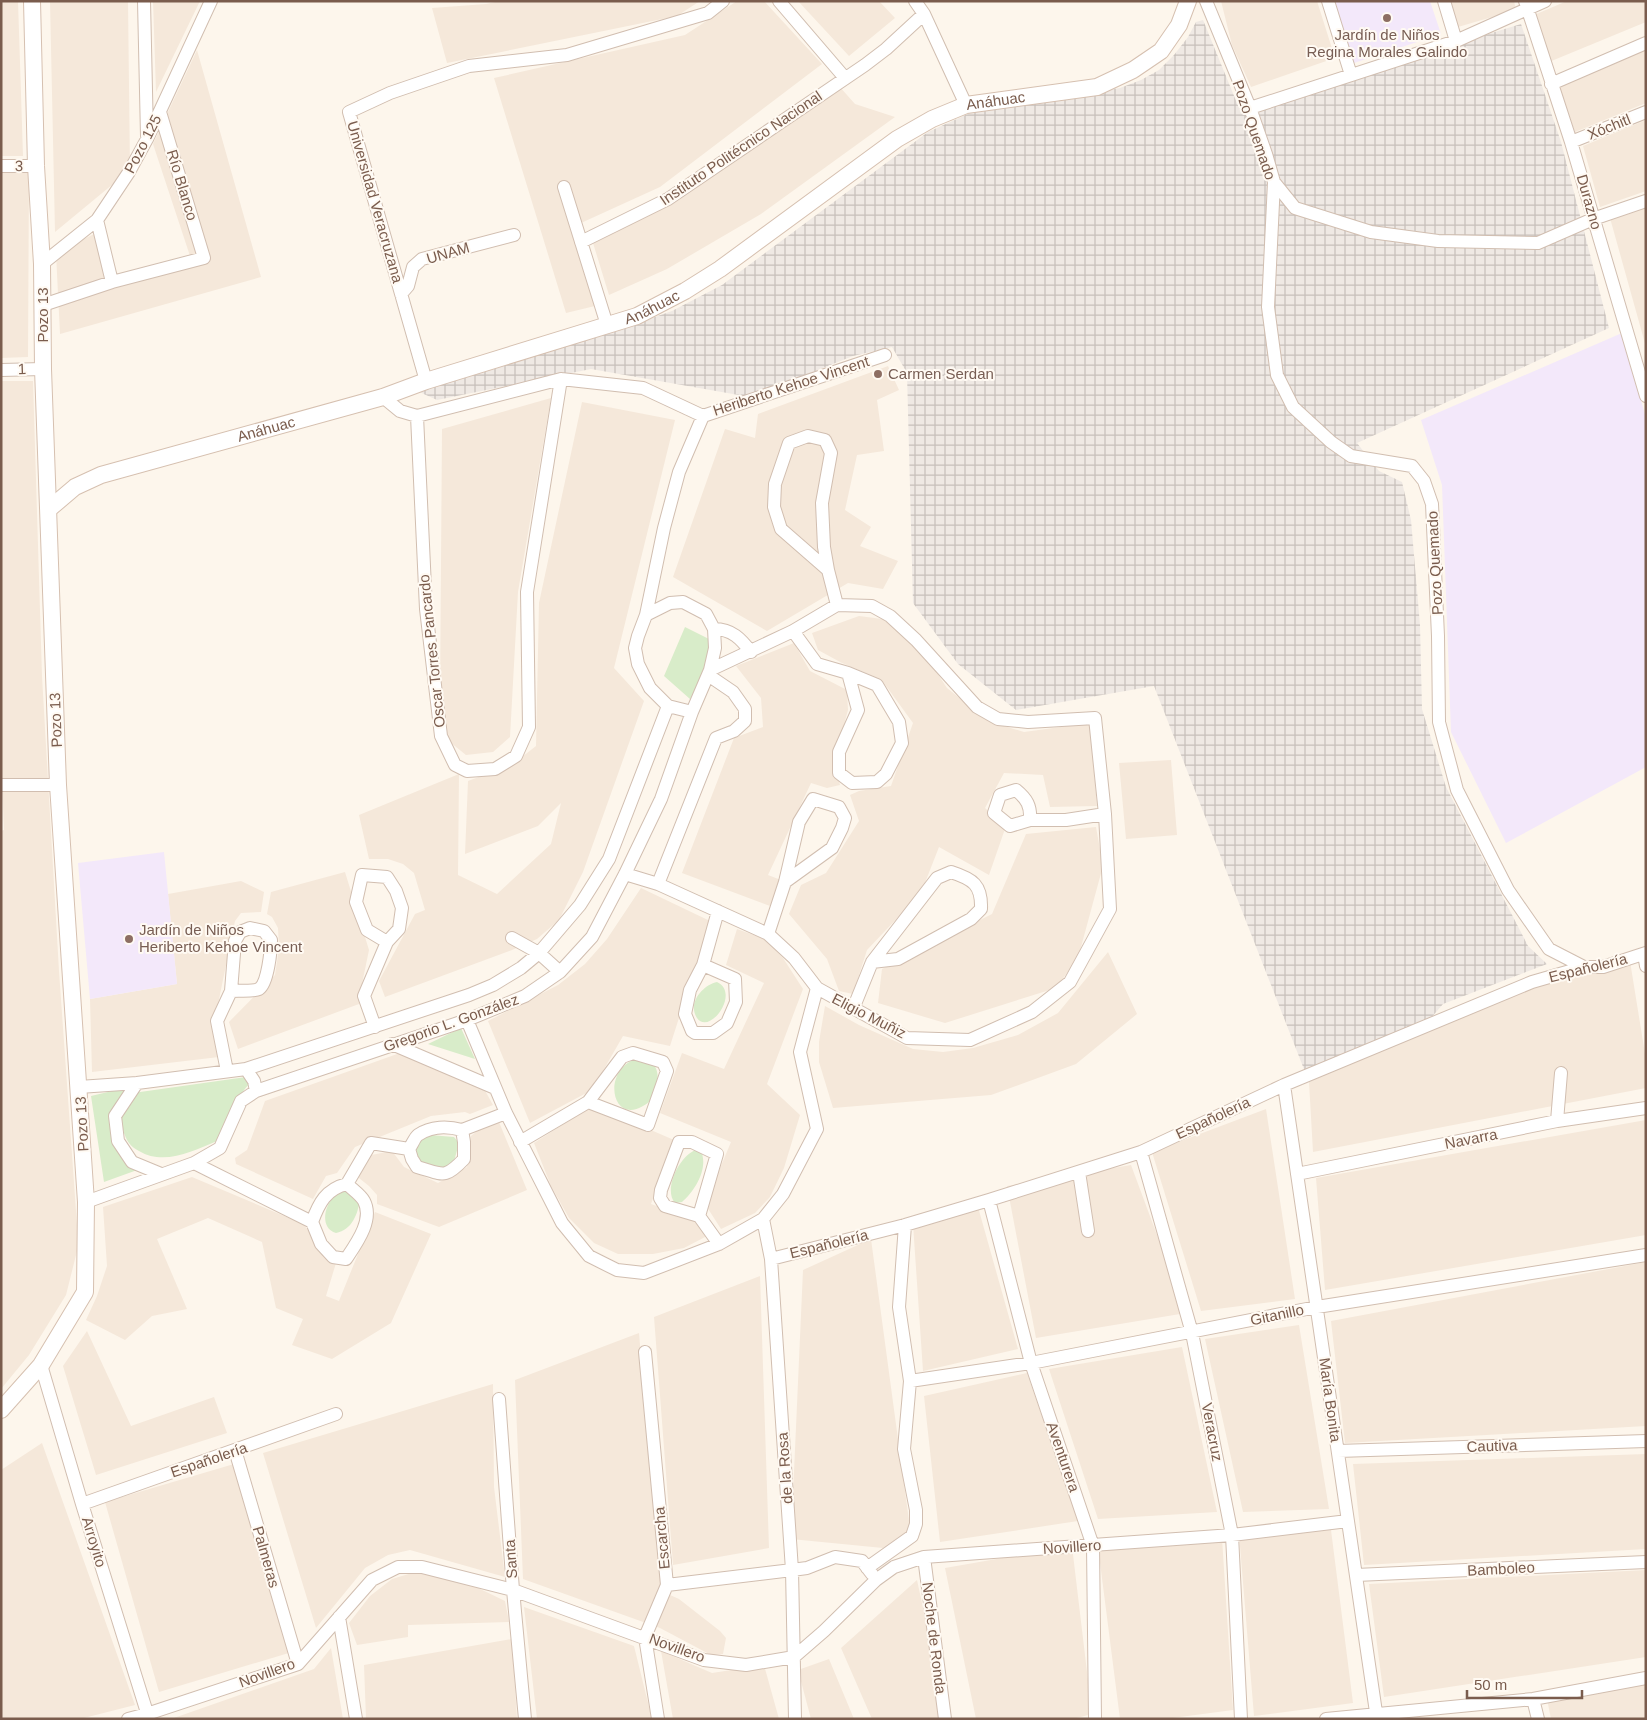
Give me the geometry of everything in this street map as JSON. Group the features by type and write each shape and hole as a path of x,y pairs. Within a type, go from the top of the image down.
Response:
{"main road":[{"name":"Pozo 13","path":"1,1410 41,1365 85,1292 86,1202 58,785 32,1"},
{"name":"Anáhuac","path":"49,509 75,486 101,475 383,397 426,381 637,316 686,291 720,270 897,140 932,119 966,106 1097,87 1133,70 1161,51 1179,25 1188,1"}],"street":[{"name":"Río Blanco","path":"144,1 147,139"},
{"name":"Pozo 125","path":"42,264 97,220 129,172 160,112 211,1"},
{"name":"Universidad Veracruzana","path":"426,381 349,112 390,93 469,66 567,55 708,13 723,1"},
{"path":"779,1 845,78"},
{"path":"915,1 924,14 966,106"},
{"name":"Pozo Quemado","path":"1206,1 1250,108 1274,182 1268,307 1278,375 1293,407 1330,442 1351,456 1412,466 1424,481 1432,504 1438,636 1439,722 1457,790 1508,890 1549,949 1584,967"},
{"path":"1328,1 1351,76"},
{"path":"1444,1 1456,41"},
{"path":"1250,108 1456,41 1526,5 1545,1"},
{"name":"Durazno","path":"1526,5 1572,142 1646,396"},
{"name":"Instituto Politécnico Nacional","path":"581,242 668,199 865,66 924,14"},
{"path":"1551,84 1646,43"},
{"name":"Río Blanco","path":"112,282 204,258 160,112"},
{"name":"Xóchitl","path":"1572,142 1646,112"},
{"name":"3","path":"1,166 36,166"},
{"path":"1274,182 1295,208 1371,232 1438,241 1538,243 1593,219 1646,201"},
{"path":"564,187 607,325"},
{"path":"43,305 112,282 97,220"},
{"name":"UNAM","path":"401,294 408,286 413,267 422,259 514,235"},
{"name":"Heriberto Kehoe Vincent","path":"417,416 561,379 643,388 703,416 885,355"},
{"name":"1","path":"1,370 43,369"},
{"name":"Oscar Torres Pancardo","path":"417,416 426,609 441,736 454,765 467,771 495,769 516,756 529,727 527,592 561,379"},
{"path":"383,397 400,411 417,416"},
{"path":"692,712 668,706 650,688 638,664 635,648 646,615 664,528 679,472 703,416"},
{"path":"658,884 716,738 734,731 744,721 745,709 733,692 709,673 794,631 837,606 824,547 822,503 831,453 825,440 808,436 789,443 775,484 774,507 781,530 828,570"},
{"path":"646,615 670,603 683,602 706,614 714,629 724,629 739,636 751,652"},
{"name":"Eligio Muñiz","path":"625,874 658,884 768,934 794,958 817,988 907,1038 970,1040 1032,1012 1070,982 1110,908 1105,814 1095,718 1028,722 998,719 977,707 916,640 890,616 872,606 837,606"},
{"name":"Gregorio L. González","path":"86,1202 194,1163 220,1148 241,1101 256,1091 467,1020 525,996 560,972 592,936 625,874 661,799 692,712 709,673 715,648 714,629"},
{"path":"794,631 817,664 848,673 877,685 899,722 902,743 886,774 877,782 852,783 839,773 839,752 858,710 848,673"},
{"name":"Gregorio L. González","path":"79,1088 137,1083 246,1069 470,995 493,985 521,968 539,953 580,905 609,859 668,706"},
{"path":"2,786 58,785"},
{"path":"768,934 785,882 799,822 812,800 839,807 845,818 832,848 785,882"},
{"path":"1030,820 1066,820 1105,814"},
{"path":"853,1009 872,962 937,878 952,872 969,878 982,895 981,909 971,919 898,959 872,962"},
{"path":"375,1027 364,996 387,942 399,929 402,908 396,892 387,877 362,875 356,902 368,930 387,942"},
{"path":"703,965 735,979 736,1002 727,1023 713,1033 695,1033 692,1031 686,1014 690,990 703,965 718,911"},
{"path":"226,1071 218,1022 231,991 235,941 240,932 250,928 264,931 271,940 271,952 264,983 259,988 253,990 231,991"},
{"path":"512,938 539,953 560,972"},
{"name":"Españolería","path":"771,1259 905,1225 1141,1152 1284,1085 1532,982 1584,967 1603,967 1645,958"},
{"path":"467,1020 506,1113 562,1223 589,1256 617,1270 644,1273 719,1244 763,1219 783,1194 817,1129 800,1052 817,988"},
{"path":"392,1044 495,1088"},
{"path":"520,1142 588,1102 622,1057 627,1054 633,1052 663,1062 666,1067 667,1071 648,1125 588,1102"},
{"path":"246,1069 254,1081 256,1091"},
{"path":"1557,1121 1561,1073"},
{"path":"137,1083 115,1116 118,1141 132,1162 161,1174"},
{"name":"María Bonita","path":"1284,1085 1377,1716"},
{"name":"Navarra","path":"1297,1174 1557,1121 1646,1108"},
{"path":"462,1130 464,1159 451,1173 442,1174 417,1167 409,1149 417,1135 440,1127 452,1127 462,1130 506,1113"},
{"path":"699,1216 717,1154 692,1142 679,1142 661,1190 660,1198 665,1206 699,1216 719,1244"},
{"path":"312,1222 319,1203 336,1187 347,1184 371,1143 409,1149"},
{"name":"Veracruz","path":"1141,1152 1192,1333 1232,1535 1241,1719"},
{"path":"194,1163 312,1222 321,1244 333,1257 346,1259 355,1245 367,1218 364,1201 347,1184"},
{"path":"1079,1172 1088,1231"},
{"name":"Aventurera","path":"989,1200 1031,1363 1093,1546 1095,1719"},
{"name":"de la Rosa","path":"763,1219 771,1259 792,1570 795,1719"},
{"path":"867,1568 912,1536 916,1524 916,1510 904,1449 910,1381 899,1307 905,1225"},
{"name":"Gitanillo","path":"910,1381 1031,1363 1317,1307 1646,1255"},
{"name":"Escarcha","path":"645,1352 667,1585 645,1637"},
{"name":"Arroyito","path":"41,1365 148,1716"},
{"name":"Santa","path":"499,1399 513,1590 525,1719"},
{"name":"Españolería","path":"82,1504 336,1414"},
{"name":"Cautiva","path":"1338,1451 1646,1441"},
{"name":"Palmeras","path":"235,1450 298,1664"},
{"name":"Novillero","path":"128,1719 148,1716 298,1664 372,1580 398,1567 422,1567 513,1590 704,1660 746,1665 794,1658 876,1580 894,1567 924,1557 1232,1535 1348,1521"},
{"path":"667,1585 807,1568 835,1557 862,1561 876,1580"},
{"name":"Noche de Ronda","path":"924,1557 945,1719"},
{"name":"Bamboleo","path":"1356,1575 1646,1562"},
{"path":"340,1618 356,1719"},
{"path":"645,1637 658,1719"},
{"path":"1326,1719 1377,1716 1533,1699 1646,1678"},
{"path":"1533,1699 1538,1719"}],"shaded area":[{"path":"1,1 18,1 23,156 1,156"},
{"path":"50,1 128,1 130,170 55,232"},
{"path":"153,1 200,1 156,92"},
{"path":"500,1 700,1 677,16 447,63 432,8 486,4"},
{"path":"737,1 764,1 822,64 660,187 570,228 595,306 566,313 494,78 685,35"},
{"path":"798,1 879,1 895,18 849,56"},
{"path":"1221,1 1317,1 1335,58 1251,87 1232,45"},
{"name":"Jardín de Niños Regina Morales Galindo","path":"1334,1 1430,1 1441,34 1351,64"},
{"path":"1451,1 1514,1 1516,10 1458,27"},
{"path":"1567,1 1646,1 1646,22 1549,62 1534,15"},
{"path":"1203,20 1239,108 1265,102 1521,24 1561,142 1609,328 1357,443 1379,471 1402,482 1411,520 1420,625 1422,709 1446,787 1528,946 1547,964 1443,1004 1409,1038 1309,1082 1154,686 1016,710 958,664 913,603 907,373 892,347 853,356 750,397 591,369 437,400 415,390 612,332 672,311 722,285 928,132 970,113 997,106 1120,88 1141,80 1159,70 1188,37 1196,22"},
{"path":"1646,40 1646,103 1575,132 1556,77"},
{"path":"197,50 261,277 60,334 56,253 96,233 116,280 191,259 153,144"},
{"path":"839,86 855,104 895,117 761,214 667,269 609,295 589,230 668,197"},
{"path":"1646,120 1646,191 1600,207 1583,146"},
{"path":"29,172 28,357 1,358 1,173"},
{"path":"1646,206 1646,347 1610,218"},
{"path":"1622,333 1646,418 1646,767 1506,843 1451,732 1442,485 1421,420"},
{"path":"888,366 899,390 877,400 884,451 857,455 845,510 871,527 860,546 898,561 883,589 848,583 767,631 673,577 725,429 755,438 758,414"},
{"path":"1,381 33,381 42,676 59,971 77,1225 77,1251 66,1295 29,1355 1,1389 1,831 4,830 1,757"},
{"path":"551,398 518,592 510,737 493,752 466,755 445,738 440,699 442,429"},
{"path":"582,402 675,420 614,668 644,701 583,872 559,920 537,939 385,997 379,981 415,914 425,910 414,873 403,864 388,859 369,859 359,815 459,774 458,875 497,894 551,844 561,803 538,826 465,854 468,781 513,764 536,746 539,603"},
{"path":"859,616 890,620 922,650 947,688 988,721 1024,732 1090,723 1097,806 1050,807 1043,775 1004,773 985,808 1006,826 989,875 939,847 921,893 867,950 853,994 839,991 827,959 789,914 801,885 826,873 859,821 850,795 859,791 891,786 913,723 881,679 842,663 818,650 812,633"},
{"path":"794,643 810,671 847,690 848,710 834,762 840,785 827,788 811,783 768,875 781,880 770,906 682,873 734,738 763,727 761,698 736,666"},
{"path":"1171,760 1177,835 1126,839 1119,763"},
{"path":"1096,827 1103,866 1078,958 1056,988 945,1023 878,1003 882,969 992,914 1026,834"},
{"name":"Jardín de Niños Heriberto Kehoe Vincent","path":"164,852 177,984 90,999 78,863"},
{"path":"345,872 369,950 359,1004 238,1049 229,1022 275,975 279,948 278,928 272,917 267,914 271,892"},
{"path":"241,881 264,892 261,912 241,913 235,921 215,1019 219,1057 92,1072 90,999 177,984 168,894"},
{"path":"641,888 710,921 670,1046 623,1036 592,1090 530,1123 488,1021 558,985 585,964 607,939"},
{"path":"737,929 765,939 783,958 803,989 767,1084 800,1115 784,1168 770,1197 755,1213 721,1229 705,1204 731,1142 660,1113 682,1053 724,1069 764,983 726,965"},
{"path":"1108,952 1137,1014 1076,1064 991,1095 833,1108 819,1062 819,1042 825,1006 859,1025 913,1049 943,1052 973,1048 1018,1035 1058,1013"},
{"path":"1629,955 1646,1060 1646,1088 1313,1152 1309,1082 1409,1038 1431,1018"},
{"path":"400,1053 482,1085 493,1105 470,1114 465,1112 431,1116 355,1147 337,1173 326,1176 313,1199 236,1164 235,1158 247,1150 265,1101"},
{"path":"593,1105 674,1140 651,1204 694,1219 707,1236 684,1248 653,1254 618,1254 594,1243 569,1218 551,1186 534,1143"},
{"path":"1266,1109 1295,1299 1201,1311 1152,1152"},
{"path":"1646,1120 1646,1235 1325,1290 1316,1178"},
{"path":"499,1122 527,1190 439,1227 377,1204 377,1195 354,1174 366,1156 392,1151 404,1167 438,1183 467,1167 471,1136 481,1128"},
{"path":"1131,1165 1186,1313 1036,1338 1007,1186"},
{"path":"192,1177 303,1224 336,1263 326,1296 339,1301 375,1212 431,1234 391,1323 332,1359 292,1345 303,1319 276,1308 262,1242 208,1218 157,1239 187,1309 152,1316 125,1340 86,1320 97,1296 107,1266 103,1207"},
{"path":"978,1207 1018,1349 923,1371 913,1224"},
{"path":"871,1239 912,1543 883,1548 791,1539 803,1270"},
{"path":"1646,1262 1646,1426 1345,1443 1331,1321"},
{"path":"760,1276 769,1548 673,1565 654,1317"},
{"path":"1299,1325 1329,1509 1243,1512 1205,1339"},
{"path":"87,1331 131,1426 214,1397 227,1433 96,1475 63,1366"},
{"path":"639,1333 661,1591 679,1599 720,1631 726,1638 723,1654 711,1655 660,1628 523,1579 515,1380"},
{"path":"1182,1347 1217,1512 1098,1519 1049,1369"},
{"path":"1027,1373 1078,1521 940,1542 924,1396"},
{"path":"493,1384 494,1487 505,1577 410,1550 388,1555 365,1568 316,1628 263,1453"},
{"path":"42,1443 135,1705 80,1719 1,1719 1,1470"},
{"path":"1646,1454 1646,1549 1364,1565 1353,1464"},
{"path":"234,1464 292,1652 159,1692 105,1502"},
{"path":"1331,1530 1353,1703 1254,1716 1239,1534"},
{"path":"1222,1538 1233,1710 1165,1719 1120,1719 1098,1547"},
{"path":"1072,1546 1092,1714 1073,1719 976,1719 945,1568"},
{"path":"422,1570 474,1586 505,1601 509,1622 408,1625 408,1637 357,1645 349,1623 370,1596 392,1579"},
{"path":"1646,1570 1646,1657 1384,1697 1369,1584"},
{"path":"917,1580 947,1719 872,1719 841,1648"},
{"path":"524,1607 634,1646 652,1719 537,1719"},
{"path":"512,1639 517,1719 366,1719 364,1665"},
{"path":"331,1648 343,1719 171,1719 314,1669"},
{"path":"661,1651 712,1673 764,1665 779,1719 673,1719"},
{"path":"829,1659 854,1719 811,1719 798,1670"},
{"path":"1646,1681 1646,1719 1551,1719 1547,1699"}],"green space":[{"path":"685,627 709,639 714,654 690,699 664,676"},
{"path":"717,982 724,987 726,995 721,1011 709,1022 702,1022 694,1012 695,1001 702,991"},
{"path":"461,1028 475,1059 428,1044"},
{"path":"638,1058 652,1062 656,1069 657,1080 654,1094 650,1100 643,1106 632,1110 624,1108 618,1102 615,1093 615,1083 619,1073 626,1064"},
{"path":"246,1077 252,1081 236,1102 217,1141 188,1153 168,1157 149,1155 137,1150 128,1142 123,1131 121,1119 133,1093"},
{"path":"129,1087 117,1106 113,1123 115,1133 140,1169 104,1182 91,1096"},
{"path":"430,1135 454,1137 459,1143 453,1165 438,1171 417,1162 414,1147 419,1141"},
{"path":"700,1149 703,1163 700,1178 692,1192 682,1202 675,1203 671,1189 676,1171 687,1156 693,1151"},
{"path":"342,1189 360,1199 358,1210 350,1225 336,1233 328,1227 325,1217 330,1202"}],"place":[{"name":"Jardín de Niños Regina Morales Galindo","path":"1387,18"},
{"name":"Carmen Serdan","path":"878,374"},
{"name":"Jardín de Niños Heriberto Kehoe Vincent","path":"129,939"}]}
